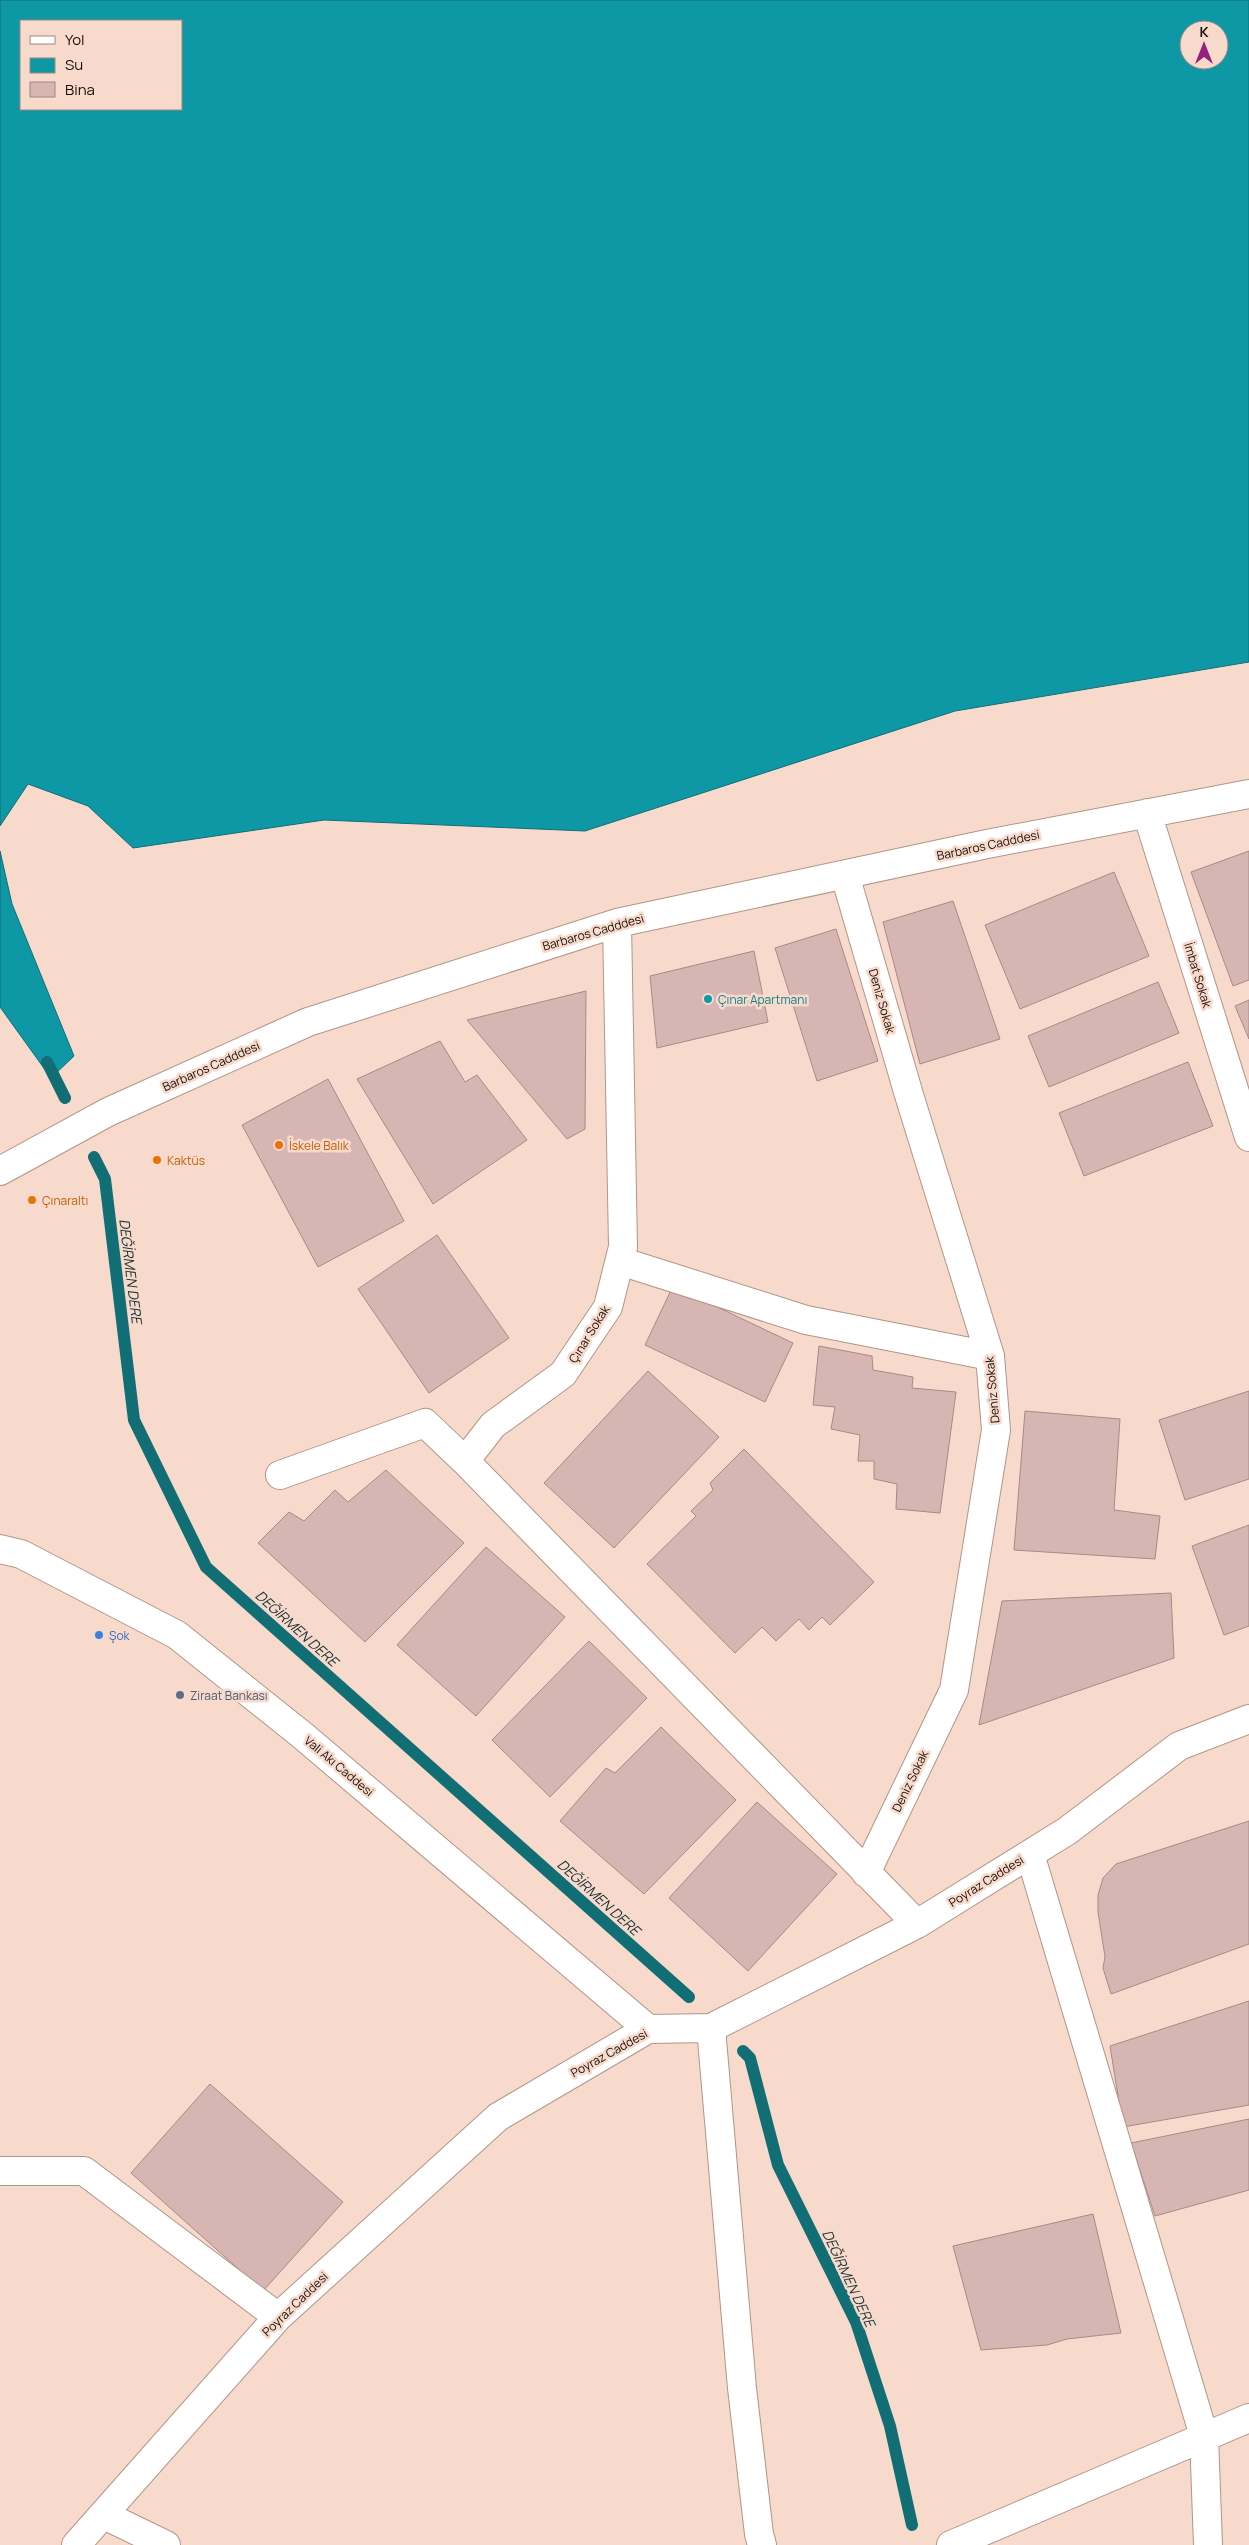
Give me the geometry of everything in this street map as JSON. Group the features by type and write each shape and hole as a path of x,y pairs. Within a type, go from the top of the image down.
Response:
{"street":[{"name":"Barbaros Cadddesi","path":"0,1171 108,1112 308,1022 618,923 1147,813 1249,794"},
{"name":"İmbat Sokak","path":"1147,813 1249,1137"},
{"name":"Deniz Sokak","path":"845,875 909,1095 990,1356 996,1430 954,1690 866,1873"},
{"name":"Çınar Sokak","path":"465,1461 492,1425 563,1374 608,1306 622,1247 618,923"},
{"path":"620,1261 806,1320 990,1356"},
{"path":"280,1475 425,1423 465,1461 917,1924"},
{"name":"Vali Akı Caddesi","path":"0,1549 21,1554 177,1635 302,1735 648,2029"},
{"name":"Poyraz Caddesi","path":"76,2545 278,2317 498,2117 648,2029 711,2028 917,1924 1067,1831 1180,1746 1249,1718"},
{"path":"1030,1854 1204,2436 1208,2545"},
{"path":"711,2028 742,2388 759,2534 762,2545"},
{"path":"0,2171 84,2171 278,2317"},
{"path":"951,2545 1249,2418"},
{"path":"104,2515 166,2545"}],"water":[{"path":"0,0 1249,0 1249,662 955,711 585,831 324,820 133,848 88,806 28,784 0,826"},
{"path":"0,851 12,904 74,1056 51,1078 0,1007"}],"building":[{"path":"1249,851 1249,980 1233,986 1191,872"},
{"path":"1114,872 1149,956 1020,1009 985,925"},
{"path":"953,901 1000,1039 920,1064 883,922"},
{"path":"836,929 878,1061 817,1081 775,948"},
{"name":"Çınar Apartmanı","path":"754,951 768,1022 657,1048 650,976"},
{"path":"1158,982 1179,1033 1049,1087 1028,1036"},
{"path":"586,991 585,1129 567,1139 467,1020"},
{"path":"1249,1000 1249,1039 1235,1006"},
{"path":"440,1041 465,1082 477,1075 527,1140 433,1204 357,1079"},
{"path":"1188,1062 1213,1126 1084,1176 1059,1113"},
{"path":"328,1079 404,1221 318,1267 242,1125"},
{"path":"437,1235 509,1338 429,1393 358,1289"},
{"path":"673,1286 793,1343 765,1402 645,1345"},
{"path":"819,1346 872,1356 873,1370 913,1377 912,1388 956,1392 940,1513 896,1509 897,1484 874,1479 874,1461 858,1461 860,1435 831,1429 835,1407 813,1405"},
{"path":"648,1371 719,1437 614,1548 544,1483"},
{"path":"1249,1391 1249,1479 1185,1500 1159,1420"},
{"path":"1025,1411 1120,1419 1114,1510 1160,1516 1155,1559 1014,1550"},
{"path":"744,1449 874,1582 830,1625 822,1617 809,1630 799,1619 776,1641 762,1627 735,1653 647,1564 696,1516 691,1511 713,1490 710,1483"},
{"path":"386,1470 464,1543 365,1642 258,1543 289,1512 304,1521 335,1490 348,1502"},
{"path":"1249,1525 1249,1626 1224,1635 1192,1546"},
{"path":"486,1547 565,1617 476,1716 397,1645"},
{"path":"1171,1593 1174,1658 979,1725 1002,1601"},
{"path":"589,1641 647,1698 550,1797 492,1740"},
{"path":"661,1727 736,1800 644,1894 560,1821 606,1768 615,1773"},
{"path":"757,1802 837,1874 748,1971 669,1898"},
{"path":"1249,1821 1249,1944 1111,1994 1103,1968 1105,1957 1098,1912 1098,1895 1103,1878 1116,1864"},
{"path":"1249,2001 1249,2105 1123,2127 1110,2046"},
{"path":"210,2084 343,2202 263,2291 131,2173"},
{"path":"1249,2119 1249,2190 1155,2216 1131,2143"},
{"path":"1093,2214 1121,2333 1067,2339 1047,2345 981,2350 953,2246"}],"waterway":[{"path":"47,1062 65,1098"},
{"name":"DEĞİRMEN DERE","path":"94,1157 105,1179 134,1420 206,1567 689,1997"},
{"name":"DEĞİRMEN DERE","path":"743,2051 750,2058 778,2165 856,2322 890,2426 912,2525"}],"place":[{"name":"Çınar Apartmanı","path":"708,999"},
{"name":"İskele Balık","path":"279,1145"},
{"name":"Kaktüs","path":"157,1160"},
{"name":"Çınaraltı","path":"32,1200"},
{"name":"Şok","path":"99,1635"},
{"name":"Ziraat Bankası","path":"180,1695"}]}
